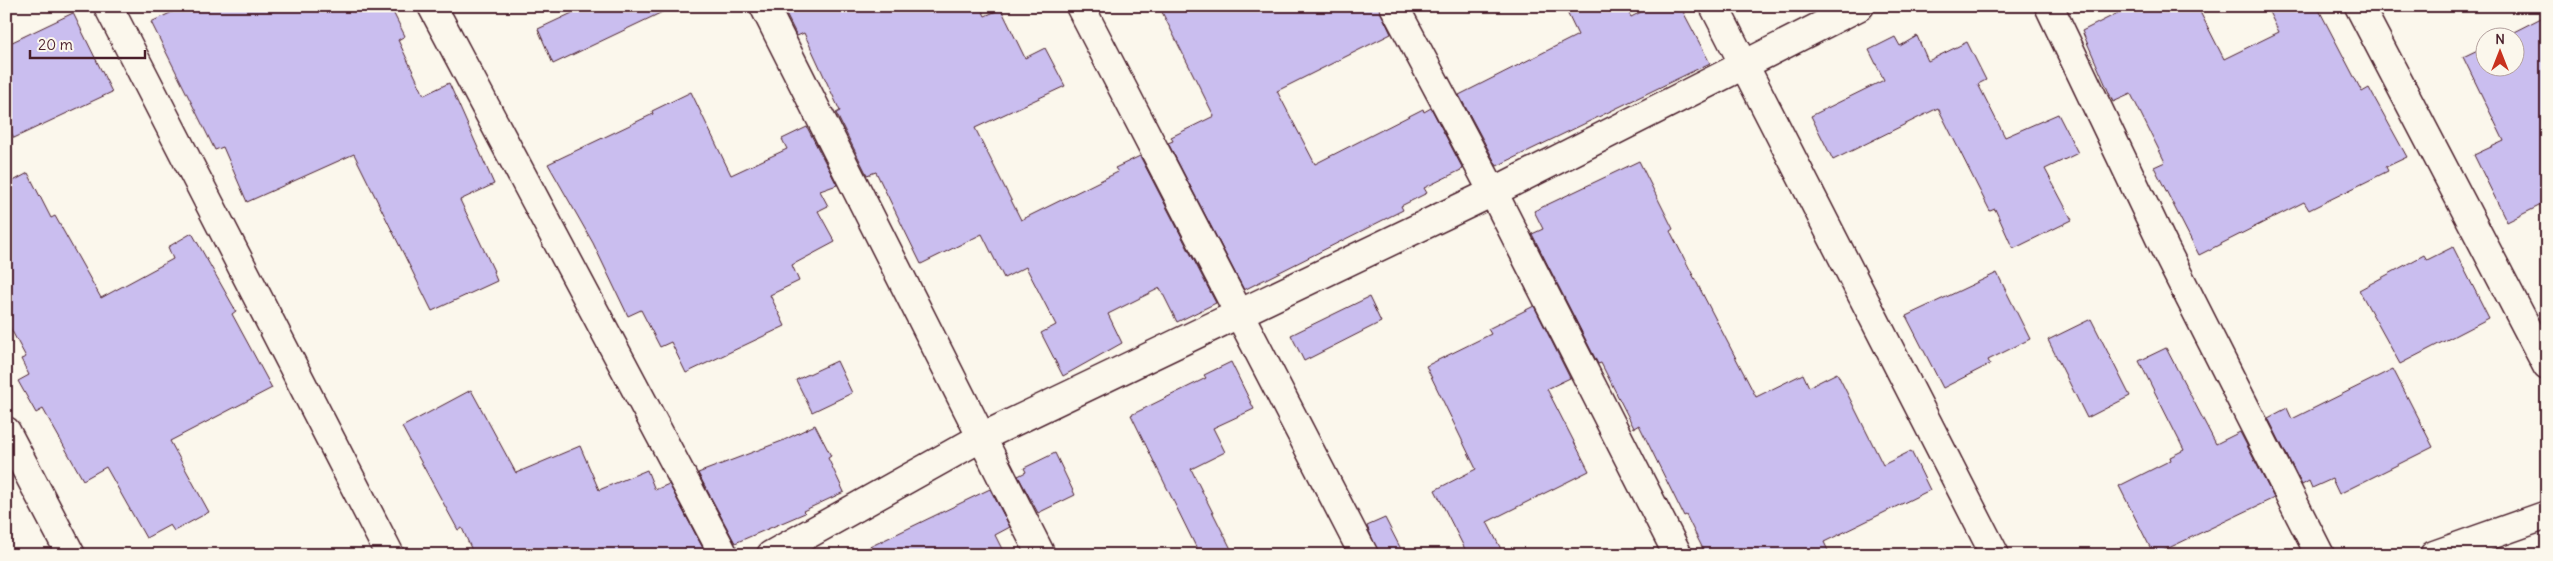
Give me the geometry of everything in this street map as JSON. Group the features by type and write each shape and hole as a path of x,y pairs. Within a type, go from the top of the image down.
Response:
{"street":[{"path":"108,6 390,555"},
{"path":"432,6 724,555"},
{"path":"764,6 1041,555"},
{"path":"1080,6 1364,555"},
{"path":"1394,6 1493,192 1678,555"},
{"path":"1714,6 1995,555"},
{"path":"771,555 982,436 1493,192 1860,6"},
{"path":"2050,6 2165,249 2320,555"},
{"path":"2359,6 2547,366"},
{"path":"6,431 70,555"},
{"path":"2434,555 2547,515"}],"building":[{"path":"185,6 390,6 405,36 398,40 424,95 449,83 494,184 460,200 497,281 432,311 354,154 247,202 223,147 215,150 151,22"},
{"path":"587,6 675,6 553,64 538,29"},
{"path":"782,6 980,6 985,16 1001,9 1025,58 1045,48 1065,86 975,128 1021,220 1118,172 1115,168 1140,156 1216,303 1177,322 1160,288 1108,314 1122,343 1063,376 1041,333 1056,325 1026,267 1004,278 982,234 921,264 876,172 867,175 836,113 840,111 804,33 797,36"},
{"path":"1159,6 1378,6 1391,34 1277,91 1315,164 1423,109 1424,112 1431,108 1463,169 1424,188 1427,193 1401,206 1403,210 1244,290 1168,143 1173,141 1171,137 1214,116"},
{"path":"1564,6 1625,6 1631,17 1653,6 1680,6 1710,63 1497,166 1459,95 1578,35"},
{"path":"2132,6 2197,6 2224,59 2279,32 2266,6 2317,6 2362,92 2369,88 2407,157 2386,167 2388,171 2309,210 2304,202 2199,255 2154,167 2165,162 2131,94 2113,102 2082,31"},
{"path":"73,13 112,92 14,138 6,122 6,45"},
{"path":"2547,15 2547,202 2507,222 2474,155 2504,141 2463,57 2476,51 2476,78 2526,78 2526,28 2522,28"},
{"path":"1917,36 1928,61 1967,42 1986,80 1978,84 2005,137 2058,114 2078,153 2045,169 2072,220 2013,249 1995,209 1990,211 1938,108 1833,160 1811,116 1884,80 1869,50 1895,37 1900,46"},
{"path":"691,92 731,175 787,149 782,139 807,127 837,185 820,191 828,206 818,211 835,242 792,265 799,281 770,295 785,326 686,373 671,342 660,347 641,310 628,316 593,243 548,164 653,114 652,111"},
{"path":"1639,161 1673,229 1670,231 1756,397 1803,374 1809,387 1837,373 1883,465 1911,451 1930,490 1824,542 1830,555 1706,555 1686,515 1684,516 1639,425 1634,428 1601,363 1598,364 1532,234 1543,229 1534,211"},
{"path":"28,173 51,218 55,216 101,298 173,259 168,247 192,233 236,311 232,314 272,388 170,441 209,512 174,531 170,525 146,538 106,467 83,480 43,409 36,413 18,381 29,375 21,359 26,357 6,320 6,185"},
{"path":"2453,247 2489,318 2400,364 2359,290 2424,255 2427,260"},
{"path":"1997,273 2030,339 1988,360 1990,364 1943,388 1906,316"},
{"path":"1369,297 1381,322 1304,361 1291,335"},
{"path":"1534,306 1570,378 1547,389 1589,471 1487,522 1504,555 1468,555 1435,490 1476,469 1426,366 1491,334 1488,329"},
{"path":"2091,319 2130,396 2087,418 2048,340"},
{"path":"2166,348 2216,444 2240,432 2274,498 2154,555 2119,486 2171,460 2170,457 2184,450 2139,361"},
{"path":"837,361 852,393 812,412 796,380"},
{"path":"1231,362 1254,409 1213,428 1225,452 1191,469 1234,555 1200,555 1131,415 1206,378 1204,375"},
{"path":"2393,369 2433,447 2339,494 2332,479 2312,488 2309,481 2302,485 2268,418 2287,408 2292,419"},
{"path":"471,390 516,473 580,446 599,490 647,470 655,490 669,484 706,554 474,555 462,528 458,530 402,427"},
{"path":"815,425 831,456 828,458 844,492 803,511 805,513 735,543 698,473 782,441"},
{"path":"1055,453 1075,495 1038,513 1018,476 1026,472 1024,468"},
{"path":"990,489 1010,527 995,535 1005,555 853,555"},
{"path":"1385,518 1404,555 1379,555 1367,526"}]}
